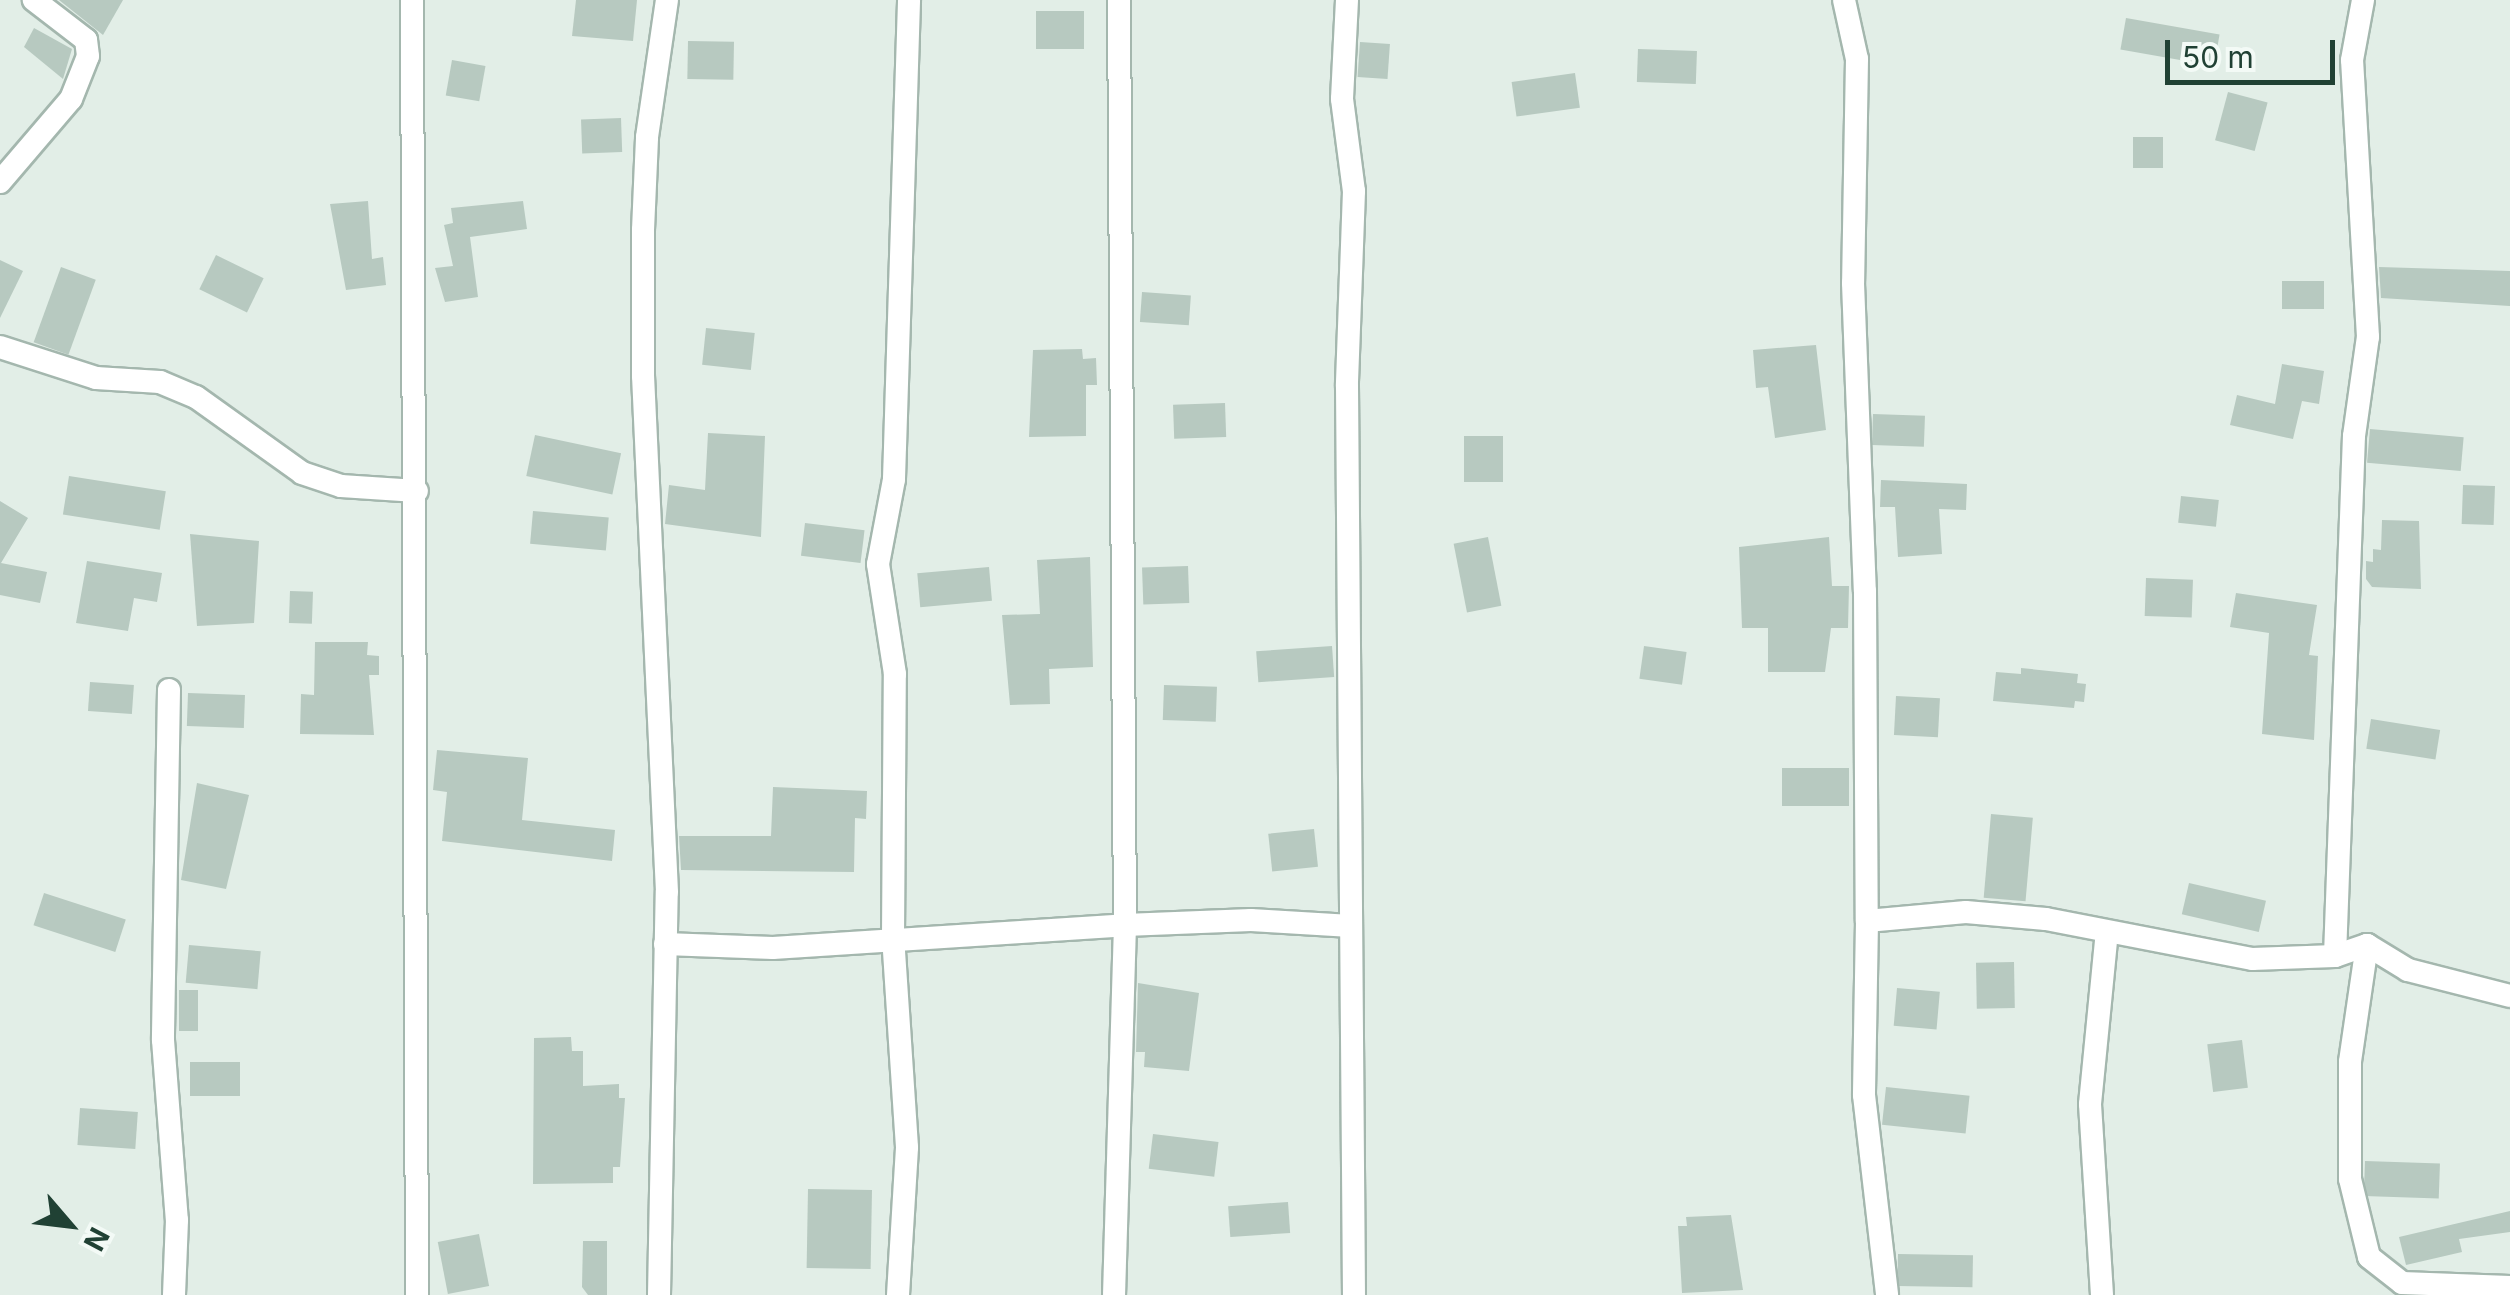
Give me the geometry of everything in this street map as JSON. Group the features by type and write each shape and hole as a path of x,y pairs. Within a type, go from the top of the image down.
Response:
{"street":[{"path":"0,182 71,100 88,56 86,40 34,0"},
{"path":"412,0 417,491 417,1295"},
{"path":"659,1295 665,944 658,600 643,340 646,136 667,0"},
{"path":"898,1295 907,1147 893,937 896,674 878,564 894,478 909,0"},
{"path":"1114,1295 1125,925 1119,0"},
{"path":"1347,0 1342,99 1354,191 1347,386 1354,1295"},
{"path":"1844,0 1857,59 1852,283 1865,591 1864,1095 1888,1295"},
{"path":"2335,956 2354,436 2368,338 2352,60 2363,0"},
{"path":"0,347 96,378 160,382 196,398 302,473 342,486 417,491"},
{"path":"169,690 163,1040 177,1220 174,1295"},
{"path":"1867,920 1966,912 2107,932 2252,959 2335,956 2367,945"},
{"path":"665,944 773,948 893,937 1250,920 1351,926"},
{"path":"2102,1295 2090,1104 2107,932"},
{"path":"2367,945 2408,970 2510,996"},
{"path":"2367,945 2357,988 2350,1178 2369,1258 2402,1283 2510,1287"}],"building":[{"path":"59,0 123,0 103,35"},
{"path":"576,0 637,0 633,41 572,36"},
{"path":"1036,11 1084,11 1084,49 1036,49"},
{"path":"2126,18 2220,34 2214,66 2120,50"},
{"path":"34,28 72,49 63,79 24,47"},
{"path":"688,41 734,42 733,80 687,79"},
{"path":"1360,42 1390,44 1387,79 1358,77"},
{"path":"1638,49 1697,51 1696,84 1637,82"},
{"path":"452,60 485,66 479,101 446,95"},
{"path":"1575,73 1580,108 1516,117 1512,82"},
{"path":"2228,92 2268,103 2255,151 2215,140"},
{"path":"621,118 622,152 582,153 581,119"},
{"path":"2133,137 2163,137 2163,168 2133,168"},
{"path":"368,201 372,259 383,257 386,285 346,290 330,204"},
{"path":"523,201 527,229 470,237 478,297 445,302 435,268 453,266 444,225 453,223 451,208"},
{"path":"216,255 264,278 247,312 199,289"},
{"path":"0,260 23,271 0,318"},
{"path":"61,267 96,280 68,355 34,342"},
{"path":"2379,267 2510,271 2510,306 2381,298"},
{"path":"2282,281 2324,281 2324,309 2282,309"},
{"path":"1142,292 1191,295 1189,325 1140,322"},
{"path":"706,328 755,333 751,370 702,365"},
{"path":"1816,345 1826,430 1775,438 1768,387 1756,388 1753,350"},
{"path":"1082,349 1083,359 1096,358 1097,385 1086,385 1086,436 1029,437 1033,350"},
{"path":"2282,364 2324,371 2319,404 2302,401 2293,439 2230,425 2237,395 2275,404"},
{"path":"1225,403 1226,437 1174,439 1173,405"},
{"path":"1873,414 1925,416 1924,447 1872,445"},
{"path":"2370,429 2464,437 2461,471 2367,463"},
{"path":"708,433 765,436 761,537 665,524 669,485 705,490"},
{"path":"535,435 621,453 612,494 526,476"},
{"path":"1464,436 1503,436 1503,482 1464,482"},
{"path":"69,476 166,491 160,530 63,515"},
{"path":"1881,480 1967,484 1966,510 1939,509 1942,554 1898,557 1895,507 1880,507"},
{"path":"2463,485 2495,486 2494,525 2462,524"},
{"path":"2181,496 2219,500 2216,527 2178,523"},
{"path":"0,501 28,518 1,563 47,572 40,603 0,595"},
{"path":"533,511 609,518 606,550 530,544"},
{"path":"2382,520 2419,521 2421,589 2372,587 2366,579 2366,561 2373,562 2373,549 2381,550"},
{"path":"805,523 865,530 861,563 801,556"},
{"path":"190,534 259,541 254,623 197,626"},
{"path":"1488,537 1501,606 1467,612 1454,544"},
{"path":"1829,537 1832,586 1849,586 1848,628 1831,628 1825,672 1768,672 1768,628 1742,628 1739,547"},
{"path":"1090,557 1093,667 1049,669 1050,704 1010,705 1002,615 1040,614 1037,560"},
{"path":"87,561 162,573 157,602 134,598 128,631 76,623"},
{"path":"1188,566 1189,603 1143,605 1142,568"},
{"path":"989,567 992,601 920,607 917,573"},
{"path":"2146,578 2193,580 2192,618 2145,616"},
{"path":"290,591 313,592 312,624 289,623"},
{"path":"2236,593 2317,605 2309,655 2318,656 2314,740 2262,734 2269,633 2230,627"},
{"path":"315,642 368,642 367,655 379,656 379,675 369,675 374,735 300,734 301,694 314,695"},
{"path":"1332,646 1334,677 1258,682 1256,651"},
{"path":"1644,646 1687,652 1682,685 1639,679"},
{"path":"2021,668 2078,674 2077,683 2086,684 2084,702 2075,701 2074,708 1993,701 1996,672 2021,674"},
{"path":"90,682 134,685 132,714 88,711"},
{"path":"1164,685 1217,687 1216,722 1163,720"},
{"path":"188,693 245,695 244,728 187,726"},
{"path":"1896,696 1940,698 1938,737 1894,735"},
{"path":"2371,719 2440,730 2435,760 2366,749"},
{"path":"437,750 528,758 522,820 615,830 612,861 442,841 447,792 433,790"},
{"path":"1782,768 1849,768 1849,806 1782,806"},
{"path":"197,783 249,795 226,889 181,880"},
{"path":"773,787 867,791 866,819 855,818 854,872 681,870 679,836 771,836"},
{"path":"1991,814 2033,818 2026,901 1984,898"},
{"path":"1314,829 1318,867 1272,872 1268,834"},
{"path":"2189,883 2266,901 2259,932 2182,914"},
{"path":"44,893 126,920 115,952 33,925"},
{"path":"189,945 261,951 257,989 186,983"},
{"path":"2014,962 2015,1008 1977,1009 1976,963"},
{"path":"1138,983 1199,993 1189,1071 1144,1067 1145,1052 1136,1052"},
{"path":"1897,988 1940,992 1937,1030 1894,1026"},
{"path":"179,990 198,990 198,1031 179,1031"},
{"path":"571,1037 572,1051 583,1051 583,1086 619,1084 619,1098 625,1098 620,1167 613,1167 613,1183 533,1184 534,1038"},
{"path":"2242,1040 2248,1088 2213,1092 2207,1044"},
{"path":"190,1062 240,1062 240,1096 190,1096"},
{"path":"1886,1087 1970,1096 1966,1134 1882,1125"},
{"path":"80,1108 138,1112 135,1149 77,1145"},
{"path":"1153,1134 1219,1142 1214,1177 1149,1169"},
{"path":"2365,1161 2440,1164 2439,1199 2364,1196"},
{"path":"808,1189 872,1190 871,1269 807,1268"},
{"path":"1288,1202 1290,1233 1230,1237 1228,1206"},
{"path":"2510,1211 2510,1232 2459,1239 2462,1252 2406,1265 2399,1237"},
{"path":"1731,1215 1743,1290 1682,1293 1678,1226 1687,1226 1686,1217"},
{"path":"479,1234 489,1286 448,1294 438,1242"},
{"path":"583,1241 607,1241 607,1295 588,1295 582,1287"},
{"path":"1898,1254 1973,1255 1972,1287 1897,1286"}]}
